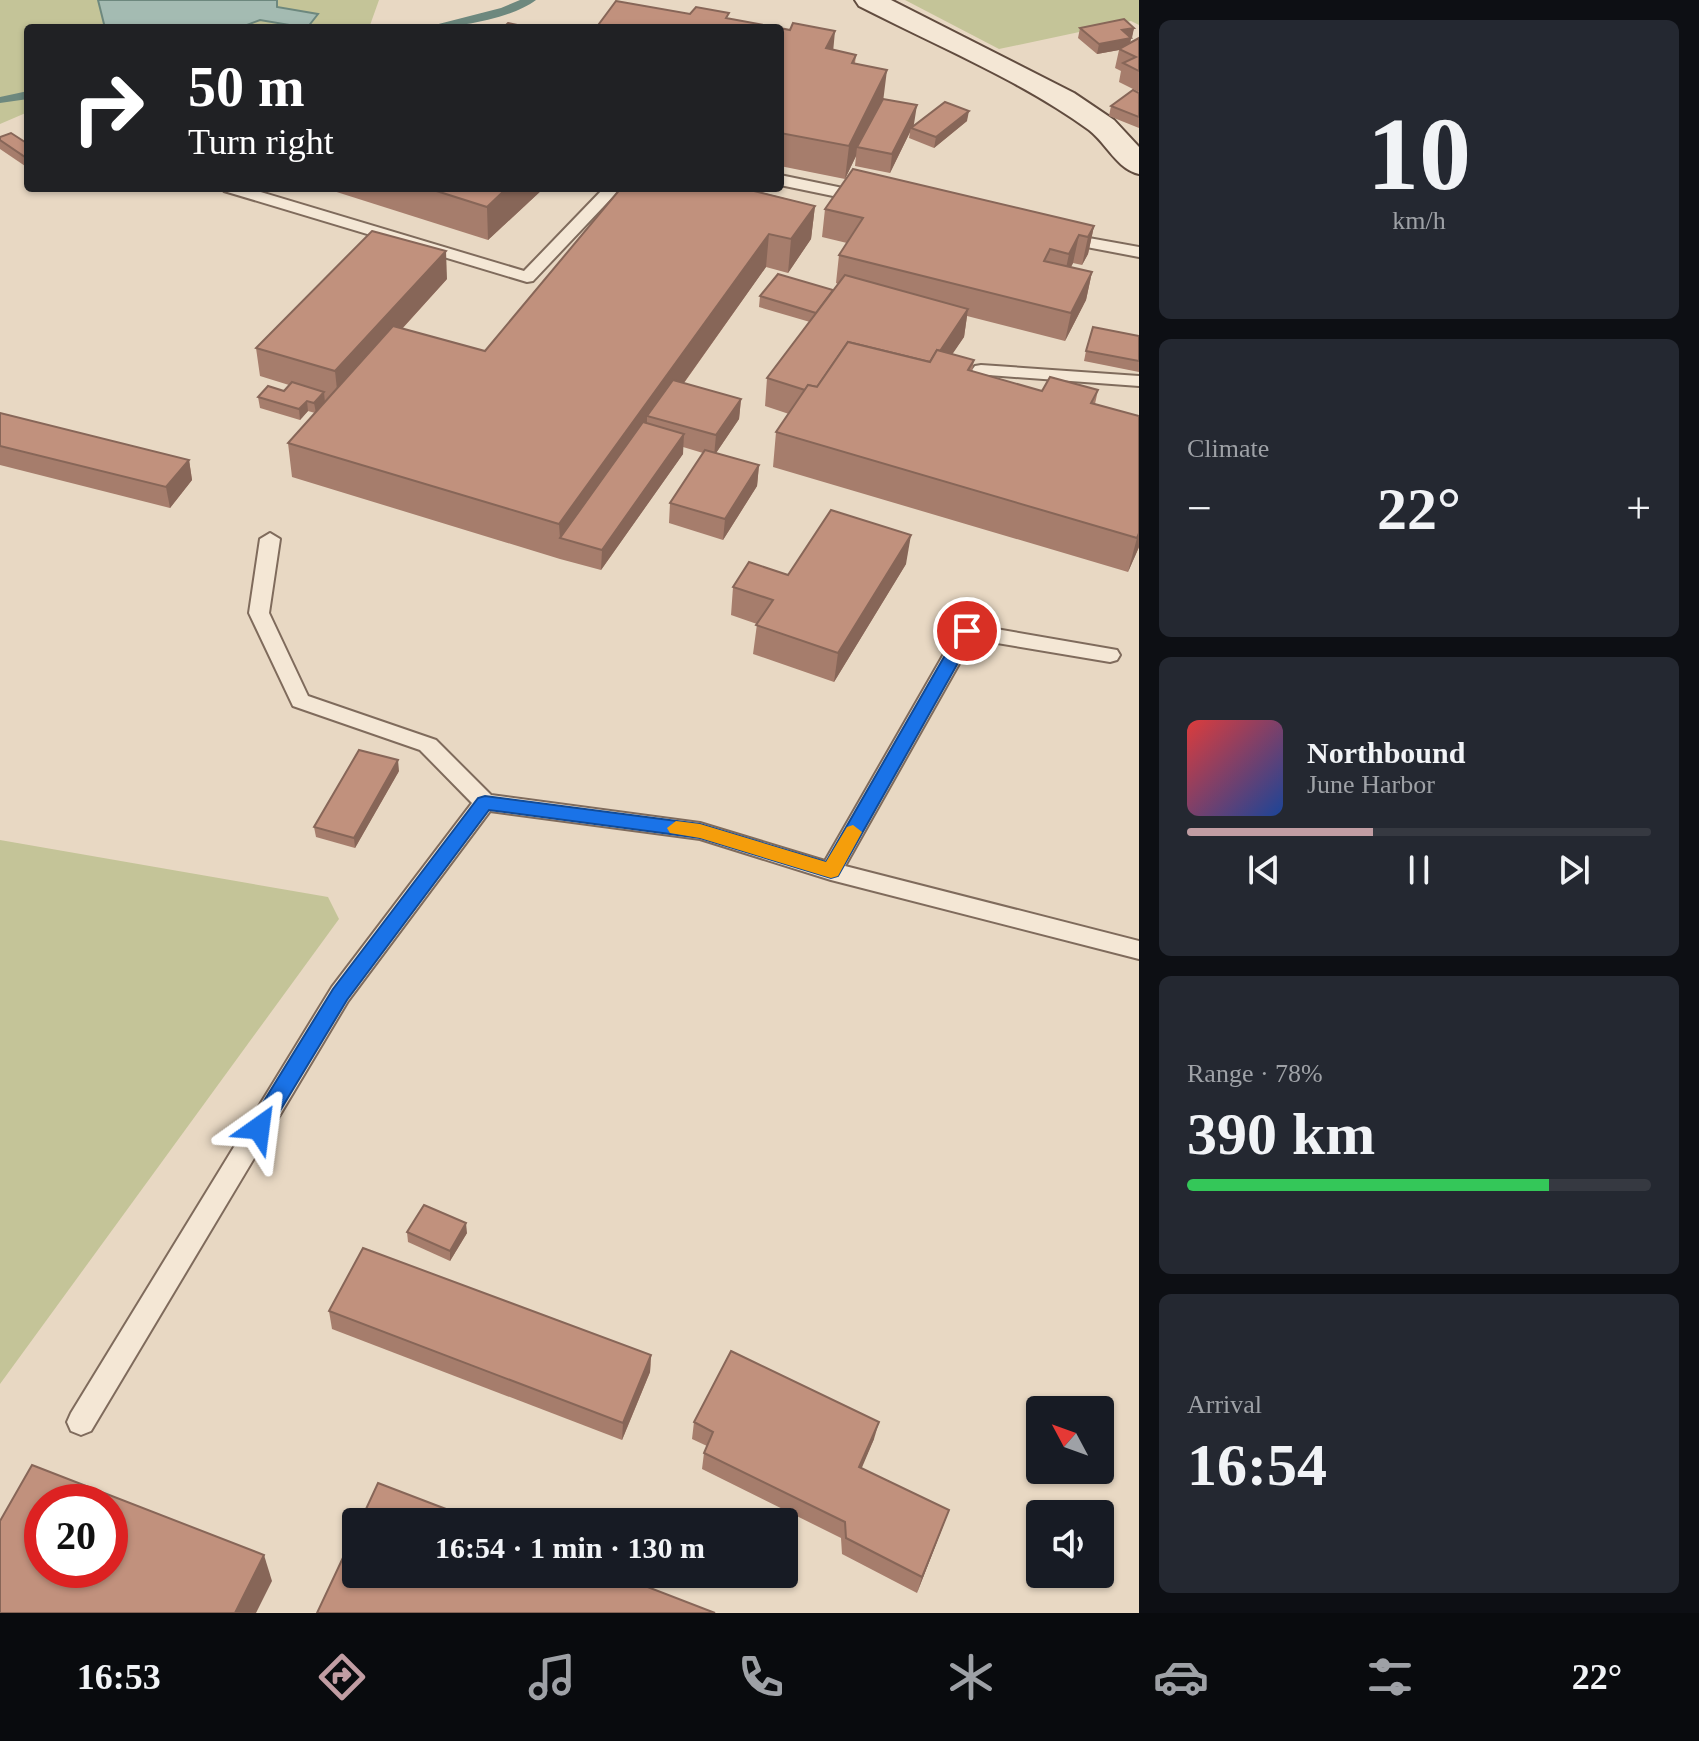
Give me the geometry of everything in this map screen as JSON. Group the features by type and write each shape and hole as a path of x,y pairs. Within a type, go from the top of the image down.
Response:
{"main road":[{"path":"869,0 1063,99 1103,126 1139,165"}],"lane":[{"path":"784,181 887,202"},
{"path":"243,192 527,277 609,192"},
{"path":"1040,234 1139,252"},
{"path":"981,370 1139,381"},
{"path":"270,539 259,613 300,701 428,745 485,802 700,831 831,871 1139,950"},
{"path":"831,871 967,631 1110,655"},
{"path":"81,1422 340,994 485,802"}],"green space":[{"path":"0,0 379,0 370,24 24,24 24,114 0,124"},
{"path":"905,0 1139,0 1139,25 1131,21 999,49"},
{"path":"0,840 328,897 339,919 0,1384"}],"shaded area":[{"path":"98,0 277,0 277,7 318,14 310,24 260,20 250,24 104,24"}],"building":[{"path":"616,1 690,14 696,7 729,13 726,18 758,24 599,24"},
{"path":"1124,19 1134,28 1122,30 1131,38 1099,44 1080,28"},
{"path":"793,23 835,31 826,48 856,55 852,63 887,70 849,146 784,134 784,29 790,30"},
{"path":"1139,38 1139,71 1123,63 1136,57 1119,49"},
{"path":"1133,90 1139,93 1139,117 1111,106"},
{"path":"883,99 917,105 892,154 857,147"},
{"path":"945,102 969,111 936,137 911,128"},
{"path":"11,133 24,141 24,156 0,140 0,137"},
{"path":"853,169 1094,226 1088,237 1079,235 1069,254 1050,249 1044,261 1092,272 1071,313 839,255 863,218 825,209"},
{"path":"440,192 503,192 487,207"},
{"path":"618,192 758,192 815,206 791,239 769,234 559,524 288,443 393,326 485,351"},
{"path":"372,231 446,251 335,371 256,348"},
{"path":"778,274 833,290 816,313 760,296"},
{"path":"845,275 968,309 930,362 848,342 817,387 808,385 805,390 767,378"},
{"path":"1093,327 1139,336 1139,361 1086,351"},
{"path":"848,342 930,362 937,350 974,360 968,370 1042,391 1050,377 1098,390 1091,403 1139,416 1137,538 776,432 808,385 817,387"},
{"path":"673,380 741,399 716,435 647,416"},
{"path":"292,382 324,392 314,403 307,401 299,409 258,397 268,386 284,391"},
{"path":"0,413 189,460 166,487 0,446"},
{"path":"643,422 684,434 602,550 560,538"},
{"path":"705,450 759,465 725,519 670,503"},
{"path":"831,510 911,535 838,653 756,625 773,600 733,587 749,562 788,575"},
{"path":"359,750 398,760 354,838 314,827"},
{"path":"424,1205 466,1223 450,1251 407,1232"},
{"path":"363,1248 651,1355 623,1423 329,1311"},
{"path":"731,1351 879,1422 859,1467 949,1510 922,1577 846,1538 845,1522 704,1453 713,1432 694,1422"},
{"path":"32,1465 81,1484 24,1484 24,1588 128,1588 128,1502 264,1555 235,1613 0,1613 0,1521"},
{"path":"378,1483 443,1508 366,1508"},
{"path":"342,1560 342,1588 650,1588 715,1613 317,1613"}],"waterway":[{"path":"447,24 505,11 530,0"},
{"path":"4,100 24,96"}],"slow traffic":[{"path":"676,828 700,831 831,871 853,832"}],"route":[{"path":"259,1128 340,994 485,802 700,831 831,871 967,631"}]}
